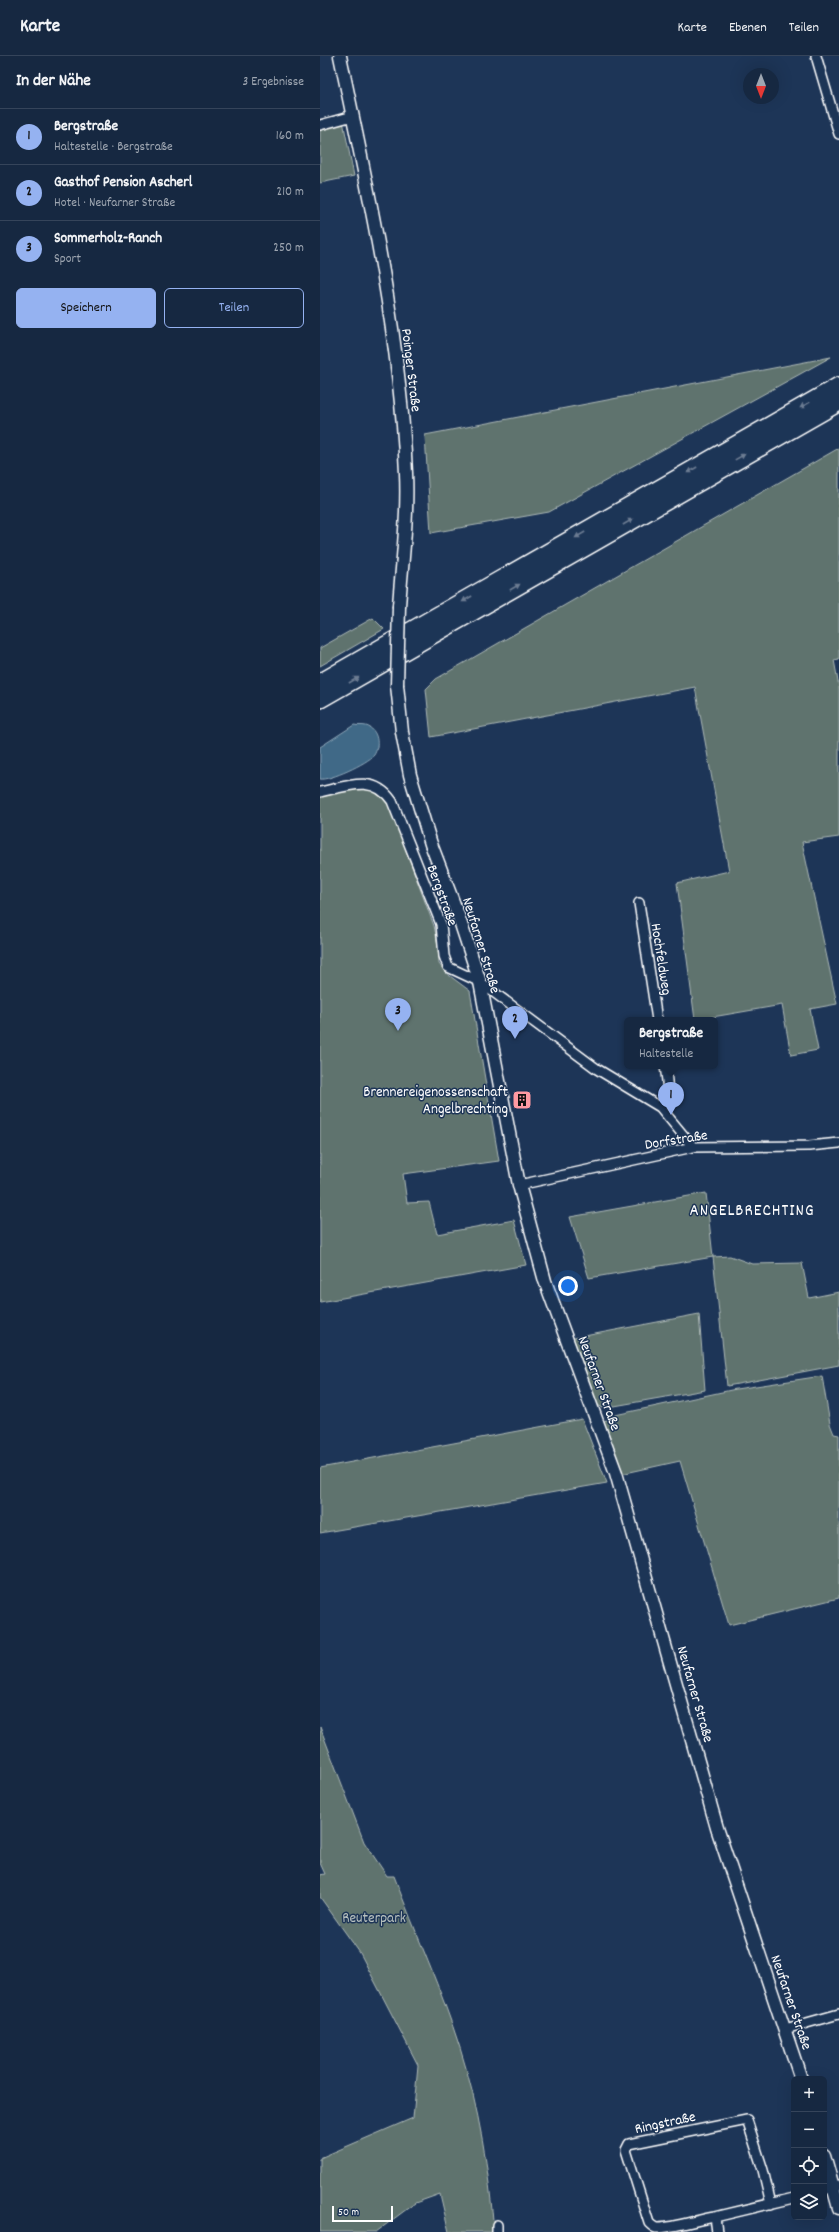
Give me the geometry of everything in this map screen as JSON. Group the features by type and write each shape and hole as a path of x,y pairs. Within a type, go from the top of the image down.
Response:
{"highway":[{"path":"320,683 839,386"},
{"path":"320,699 839,402"}],"street":[{"name":"Poinger Straße","path":"340,56 353,116 382,270 403,428 406,519 399,606 397,689"},
{"path":"816,56 839,134"},
{"path":"320,125 353,116"},
{"name":"Neufarner Straße","path":"397,689 402,732 417,802 480,982 519,1185 545,1281 616,1473 717,1828 800,2076"},
{"name":"Bergstraße","path":"320,792 365,784 373,784 386,792 392,801 441,924 444,956 448,967 480,982 524,1017 597,1069 660,1108 693,1147"},
{"name":"Hochfeldweg","path":"638,903 657,1017"},
{"path":"660,1108 669,1091 665,1069"},
{"name":"Dorfstraße","path":"519,1185 693,1147 809,1146 839,1143"},
{"path":"785,2030 839,2014"},
{"name":"Ringstraße","path":"715,2217 657,2228 652,2226 649,2223 626,2150 629,2144 747,2120 763,2170 771,2204"},
{"path":"827,2167 839,2208"},
{"path":"717,2232 715,2217 791,2199"}],"green space":[{"path":"343,121 354,176 320,183 320,127"},
{"path":"831,357 549,512 431,533 425,435"},
{"path":"839,448 839,659 834,660 839,687 839,837 802,842 837,1004 810,1009 818,1050 791,1055 782,1005 712,1017 695,1017 677,883 729,871 695,687 431,737 426,689 436,679"},
{"path":"373,618 384,629 320,666 320,648"},
{"path":"360,787 376,792 388,802 434,926 438,944 439,964 446,973 470,991 499,1161 403,1174 407,1203 429,1202 437,1234 514,1220 526,1265 320,1302 320,795"},
{"path":"706,1193 713,1257 589,1278 570,1217"},
{"path":"730,1256 752,1264 802,1263 809,1298 839,1292 839,1365 727,1386 713,1257"},
{"path":"699,1314 705,1390 603,1408 594,1403 569,1339"},
{"path":"822,1376 830,1424 834,1434 839,1435 839,1598 729,1625 680,1461 621,1474 601,1423 615,1415 736,1389"},
{"path":"582,1419 607,1483 320,1533 320,1468"},
{"name":"Reuterpark","path":"320,1727 364,1842 387,1876 394,1876 453,2027 467,2071 478,2116 486,2162 494,2232 449,2232 440,2194 415,2203 376,2232 320,2232 320,2158 413,2118 418,2065 360,1953 320,1897 320,1875 325,1874 320,1863"}],"water":[{"path":"354,725 366,726 375,734 377,738 377,747 374,755 348,771 325,779 320,779 320,747"}],"place":[{"name":"Sommerholz-Ranch","path":"398,1031"},
{"name":"Gasthof Pension Ascherl","path":"515,1039"},
{"name":"Brennereigenossenschaft Angelbrechting","path":"522,1100"},
{"name":"Bergstraße","path":"671,1115"}],"district":[{"name":"ANGELBRECHTING","path":"752,1209"}]}
